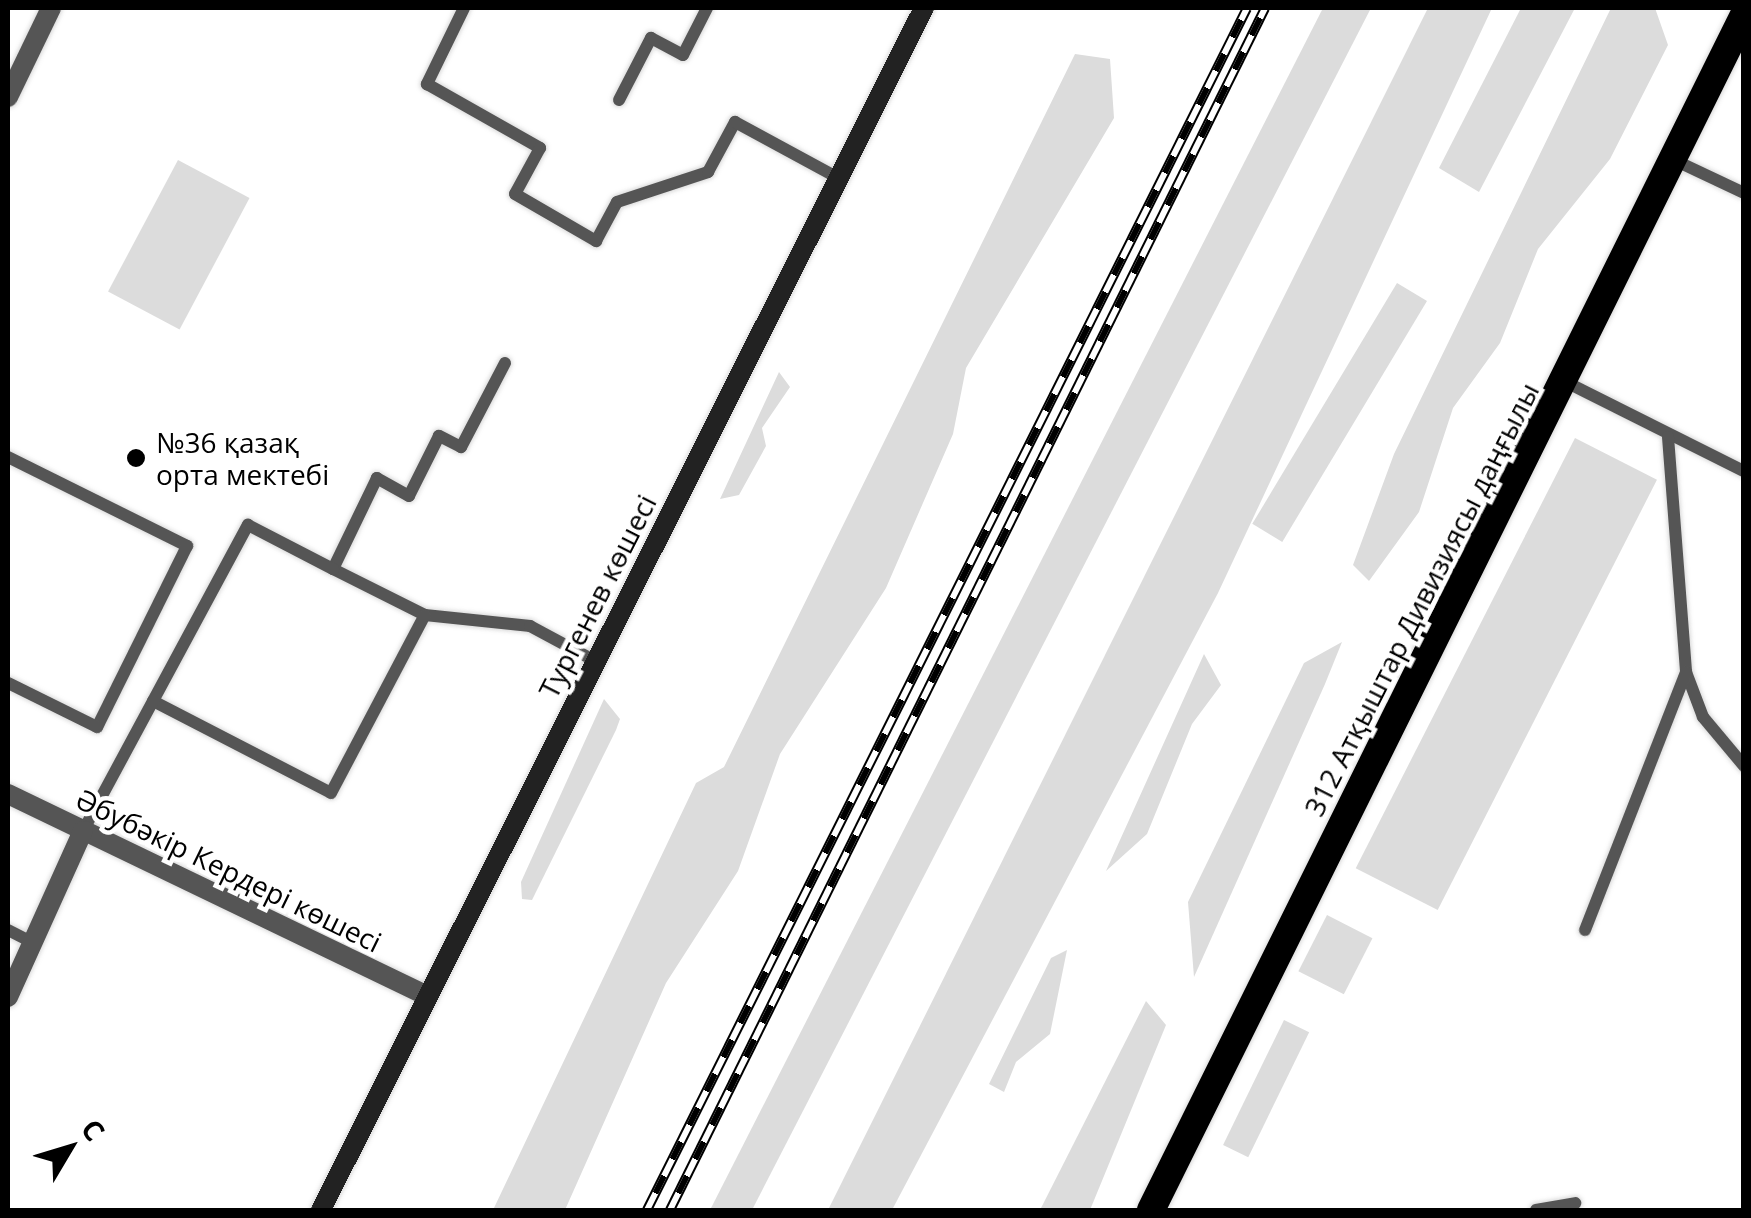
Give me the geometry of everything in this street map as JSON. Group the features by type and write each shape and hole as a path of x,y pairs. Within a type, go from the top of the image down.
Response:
{"highway":[{"name":"312 Атқыштар Дивизиясы даңғылы","path":"1152,1210 1566,382 1744,15"}],"main road":[{"name":"Тургенев көшесі","path":"321,1210 924,8"}],"street":[{"path":"8,98 50,8"},
{"name":"Әбубәкір Кердері көшесі","path":"8,794 427,996"},
{"path":"8,997 84,831"}],"lane":[{"path":"464,8 427,84 540,148 515,194 596,241 617,202 708,172 735,122 838,178"},
{"path":"619,100 651,38 683,56 707,8"},
{"path":"1674,160 1744,193"},
{"path":"332,568 376,478 408,496 439,436 460,448 505,363"},
{"path":"1566,382 1668,438 1744,471"},
{"path":"1668,438 1686,672 1703,717 1744,766"},
{"path":"8,456 186,546 98,727 8,683"},
{"path":"84,831 248,525 425,615 530,626 595,662"},
{"path":"153,702 332,792 425,615"},
{"path":"1585,930 1686,672"},
{"path":"8,930 32,942"},
{"path":"1536,1210 1575,1203"}],"shaded area":[{"path":"1323,8 1371,8 752,1210 710,1210"},
{"path":"1428,8 1492,8 1218,593 892,1210 828,1210"},
{"path":"1521,8 1575,8 1479,192 1439,168"},
{"path":"1611,8 1655,8 1668,45 1610,159 1538,249 1500,343 1453,408 1419,512 1369,581 1353,565 1394,454"},
{"path":"1075,54 1110,59 1114,118 966,368 953,434 886,588 780,754 738,871 666,983 565,1210 493,1210 696,783 724,767"},
{"path":"178,160 250,198 180,330 108,292"},
{"path":"1397,283 1427,301 1282,542 1252,524"},
{"path":"779,372 790,387 762,428 766,446 739,495 720,499"},
{"path":"1575,438 1657,480 1438,910 1356,868"},
{"path":"1342,642 1194,977 1188,902 1304,663"},
{"path":"1204,654 1221,685 1192,724 1147,834 1106,871"},
{"path":"604,699 620,719 616,730 532,900 522,899 521,882"},
{"path":"1327,915 1372,938 1344,994 1298,971"},
{"path":"1067,950 1050,1034 1016,1062 1004,1092 989,1084 1051,958"},
{"path":"1146,1001 1166,1025 1090,1210 1040,1210"},
{"path":"1284,1020 1309,1032 1248,1157 1223,1145"}],"railway":[{"path":"647,1210 1247,8"},
{"path":"670,1210 1265,8"}],"place":[{"name":"№36 қазақ орта мектебі","path":"136,458"}]}
